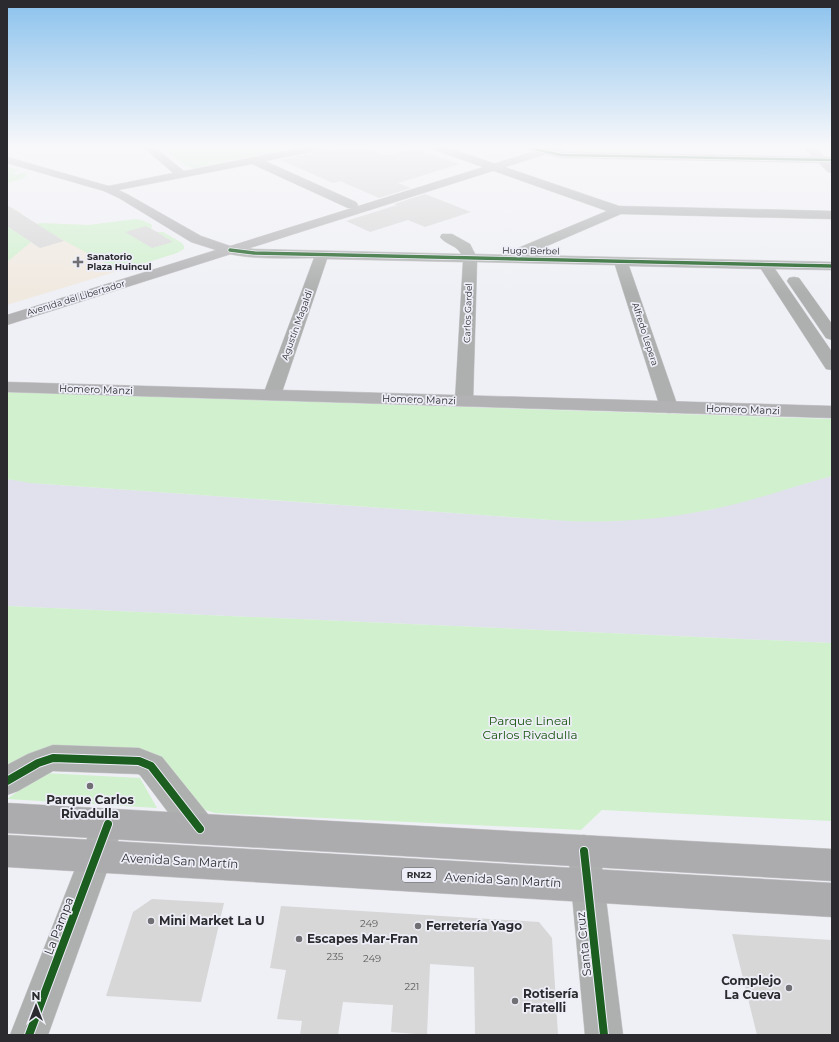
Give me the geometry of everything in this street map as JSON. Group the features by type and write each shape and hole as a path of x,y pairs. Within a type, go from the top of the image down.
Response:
{"highway":[{"path":"7,818 832,865"},
{"name":"Avenida San Martín","path":"7,851 832,900"}],"main road":[{"path":"122,196 192,238 224,248"},
{"name":"Avenida del Libertador","path":"7,320 352,205 385,196"},
{"name":"Avenida del Libertador","path":"7,312 224,248 393,196"},
{"name":"Homero Manzi","path":"7,386 832,412"}],"street":[{"path":"331,196 352,205"},
{"path":"574,196 619,210 832,215"},
{"path":"516,259 522,251 619,210"},
{"path":"447,237 465,247 470,258"},
{"name":"Hugo Berbel","path":"224,248 248,253 832,266"},
{"name":"Agustín Magaldi","path":"272,395 322,254"},
{"name":"Carlos Gardel","path":"464,401 470,258"},
{"name":"Alfredo Lepera","path":"621,261 669,407"},
{"path":"765,264 832,365"},
{"path":"782,265 832,335"},
{"path":"7,781 38,763 53,758 139,761 150,766 200,829"},
{"name":"La Pampa","path":"29,1035 108,824"},
{"name":"Santa Cruz","path":"584,851 604,1035"}],"shaded area":[{"name":"Sanatorio Plaza Huincul","path":"14,208 24,214 16,216 31,226 40,223 88,225 142,220 152,225 151,229 157,232 163,232 182,243 184,247 177,253 7,305 7,210"},
{"path":"832,476 832,643 7,606 7,479 44,484 552,520 600,521 653,518 710,510"}],"green space":[{"path":"136,219 152,225 151,229 157,232 163,232 182,243 184,249 177,253 120,271 54,235 48,236 31,226 40,223 88,225"},
{"path":"7,226 31,242 7,262"},
{"path":"7,392 832,419 832,476 755,499 709,510 651,519 592,522 31,483 7,479"},
{"name":"Parque Lineal Carlos Rivadulla","path":"7,606 832,643 832,821 602,810 581,830 215,813 202,809 158,759 7,771"},
{"path":"44,773 140,778 157,808 7,799"}],"building":[{"path":"374,196 387,196 379,198"},
{"path":"420,196 429,196 471,212 425,227 408,220 370,232 346,221 397,205 394,204"},
{"path":"7,205 64,241 40,248 7,226"},
{"path":"146,226 173,242 152,248 125,232"},
{"path":"152,899 224,903 201,1002 106,996 133,912"},
{"path":"281,906 539,922 552,938 558,1035 475,1035 474,967 430,964 427,1035 391,1032 393,1005 343,1002 338,1035 300,1035 302,1021 277,1019 286,970 270,968"},
{"name":"Complejo La Cueva","path":"732,934 832,940 832,1035 757,1035"}],"cycle path":[{"path":"230,250 254,253 832,266"},
{"path":"7,781 38,763 53,758 139,761 151,766 200,829"},
{"path":"29,1035 108,824"},
{"path":"584,851 604,1035"}],"place":[{"name":"Sanatorio Plaza Huincul","path":"78,262"},
{"name":"Parque Carlos Rivadulla","path":"90,786"},
{"name":"Mini Market La U","path":"151,921"},
{"name":"Ferretería Yago","path":"418,926"},
{"name":"Escapes Mar-Fran","path":"299,939"},
{"name":"Complejo La Cueva","path":"789,988"},
{"name":"Rotisería Fratelli","path":"515,1001"}]}
